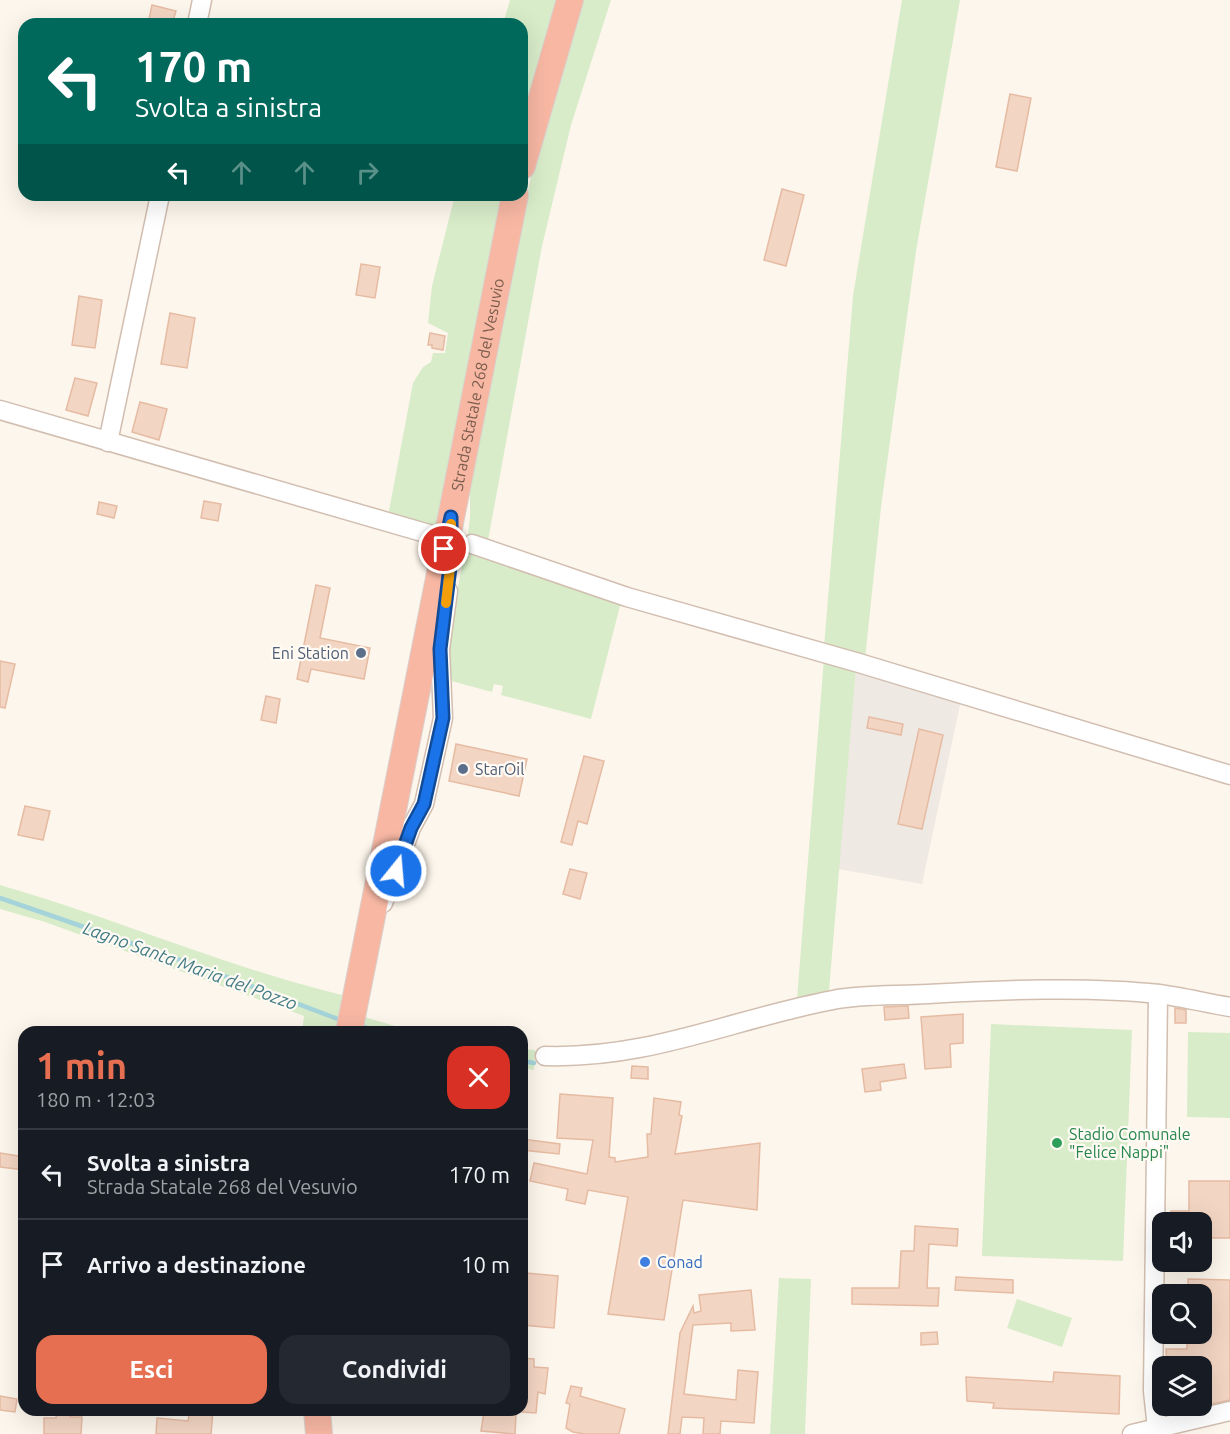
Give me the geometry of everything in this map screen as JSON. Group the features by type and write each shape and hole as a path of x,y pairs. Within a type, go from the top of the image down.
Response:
{"highway":[{"path":"528,145 570,0"},
{"name":"Strada Statale 268 del Vesuvio","path":"350,1026 514,201"},
{"path":"318,1416 319,1434"}],"street":[{"path":"198,18 202,0"},
{"path":"108,442 159,201"},
{"path":"0,410 429,534"},
{"path":"472,544 627,597 859,663 1230,775"},
{"path":"545,1056 579,1057 619,1054 837,999 958,992 1111,991 1158,994 1230,1007"},
{"path":"1157,1428 1152,1391 1158,994"},
{"path":"1132,1434 1230,1411"}],"shaded area":[{"path":"856,668 961,700 922,884 838,869"}],"green space":[{"path":"510,0 557,0 528,99 528,18 505,18"},
{"path":"582,0 611,0 571,125 542,246 487,546 467,540 470,518 470,478 526,201 528,201 540,132"},
{"path":"902,0 960,0 916,251 881,507 865,659 824,647 853,296"},
{"path":"453,201 502,201 435,531 388,516 413,383 423,367 431,362 433,353 445,353 448,333 428,323 432,286"},
{"path":"466,545 622,598 591,719 501,695 503,686 494,684 492,692 444,679 446,649"},
{"path":"824,658 856,668 829,991 797,999"},
{"path":"0,885 256,971 342,995 340,1010 395,1026 303,1026 304,1016 45,922 0,909"},
{"name":"Stadio Comunale \"Felice Nappi\"","path":"991,1024 1132,1030 1123,1261 982,1256"},
{"path":"1188,1032 1230,1033 1230,1118 1187,1117"},
{"path":"528,1049 535,1050 534,1070 528,1069"},
{"path":"779,1278 811,1279 805,1434 770,1434"},
{"path":"1017,1299 1072,1318 1062,1347 1007,1328"}],"building":[{"path":"152,5 176,11 174,18 149,18"},
{"path":"1010,94 1031,98 1017,171 996,167"},
{"path":"782,189 804,195 786,266 764,260"},
{"path":"361,264 380,267 375,298 356,295"},
{"path":"79,296 102,300 95,348 72,345"},
{"path":"170,313 195,318 187,368 161,364"},
{"path":"430,333 445,336 443,350 428,345"},
{"path":"75,378 97,383 88,416 66,410"},
{"path":"140,402 167,409 159,440 132,432"},
{"path":"204,501 221,504 218,521 201,518"},
{"path":"99,502 117,506 114,518 97,514"},
{"path":"316,585 330,588 320,638 370,648 364,679 311,669 308,682 297,679"},
{"path":"0,661 15,664 5,708 0,707"},
{"path":"266,696 280,699 276,723 261,720"},
{"path":"869,717 903,724 901,735 867,728"},
{"path":"919,729 943,735 922,829 898,824"},
{"path":"456,744 527,759 519,796 449,781"},
{"path":"584,756 604,761 587,824 578,821 572,845 561,842"},
{"path":"25,806 50,811 43,840 18,835"},
{"path":"570,869 587,873 580,899 563,894"},
{"path":"908,1006 909,1018 885,1020 884,1007"},
{"path":"1175,1008 1186,1010 1186,1023 1175,1023"},
{"path":"963,1014 963,1043 950,1044 951,1067 925,1069 921,1017"},
{"path":"904,1064 906,1078 880,1082 881,1090 865,1092 862,1069"},
{"path":"632,1066 648,1067 648,1079 631,1078"},
{"name":"Conad","path":"560,1094 613,1098 609,1157 615,1158 615,1162 648,1157 647,1134 651,1134 654,1098 681,1102 679,1115 682,1116 675,1154 760,1143 757,1210 683,1200 664,1320 608,1314 628,1197 588,1190 585,1204 566,1200 568,1189 530,1181 534,1163 587,1174 593,1140 557,1138"},
{"path":"528,1140 560,1144 559,1154 528,1151"},
{"path":"0,1153 18,1156 18,1169 0,1167"},
{"path":"1189,1181 1230,1181 1230,1238 1212,1238 1212,1212 1171,1212 1189,1211"},
{"path":"915,1226 958,1229 957,1246 929,1244 927,1288 939,1288 938,1306 852,1304 852,1288 899,1288 901,1251 914,1251"},
{"path":"528,1273 558,1276 554,1328 528,1326"},
{"path":"956,1277 1013,1280 1013,1293 955,1290"},
{"path":"1188,1279 1230,1280 1230,1400 1212,1404 1212,1356 1166,1356 1166,1349 1187,1349 1187,1344 1212,1344 1212,1284 1188,1284"},
{"path":"751,1290 755,1330 731,1331 731,1323 693,1325 684,1394 736,1400 738,1370 758,1372 754,1423 721,1421 720,1434 703,1434 704,1418 682,1417 680,1434 668,1434 680,1333 693,1306 694,1313 701,1311 699,1295"},
{"path":"937,1332 938,1344 921,1345 921,1333"},
{"path":"528,1358 534,1359 534,1367 548,1368 545,1394 538,1392 536,1413 528,1412"},
{"path":"1054,1372 1120,1376 1119,1414 993,1408 994,1403 967,1401 966,1377 1053,1382"},
{"path":"571,1386 582,1388 580,1396 625,1409 619,1434 584,1434 566,1428 570,1404 566,1403"},
{"path":"0,1396 17,1399 15,1412 0,1410"},
{"path":"56,1416 82,1417 81,1434 44,1434 44,1418 56,1418"},
{"path":"189,1416 212,1416 211,1434 156,1434 157,1418 188,1421"},
{"path":"483,1416 516,1416 515,1434 481,1431"}],"waterway":[{"name":"Lagno Santa Maria del Pozzo","path":"0,898 206,969 343,1021"},
{"name":"Lagno Santa Maria del Pozzo","path":"528,1062 534,1063"}],"slow traffic":[{"path":"446,603 451,559 451,524"}],"place":[{"name":"Eni Station","path":"361,653"},
{"name":"StarOil","path":"463,769"},
{"name":"Stadio Comunale \"Felice Nappi\"","path":"1057,1143"},
{"name":"Conad","path":"645,1262"}],"route":[{"path":"396,871 411,828 424,804 443,718 439,672 451,559 451,517 444,549"}]}
